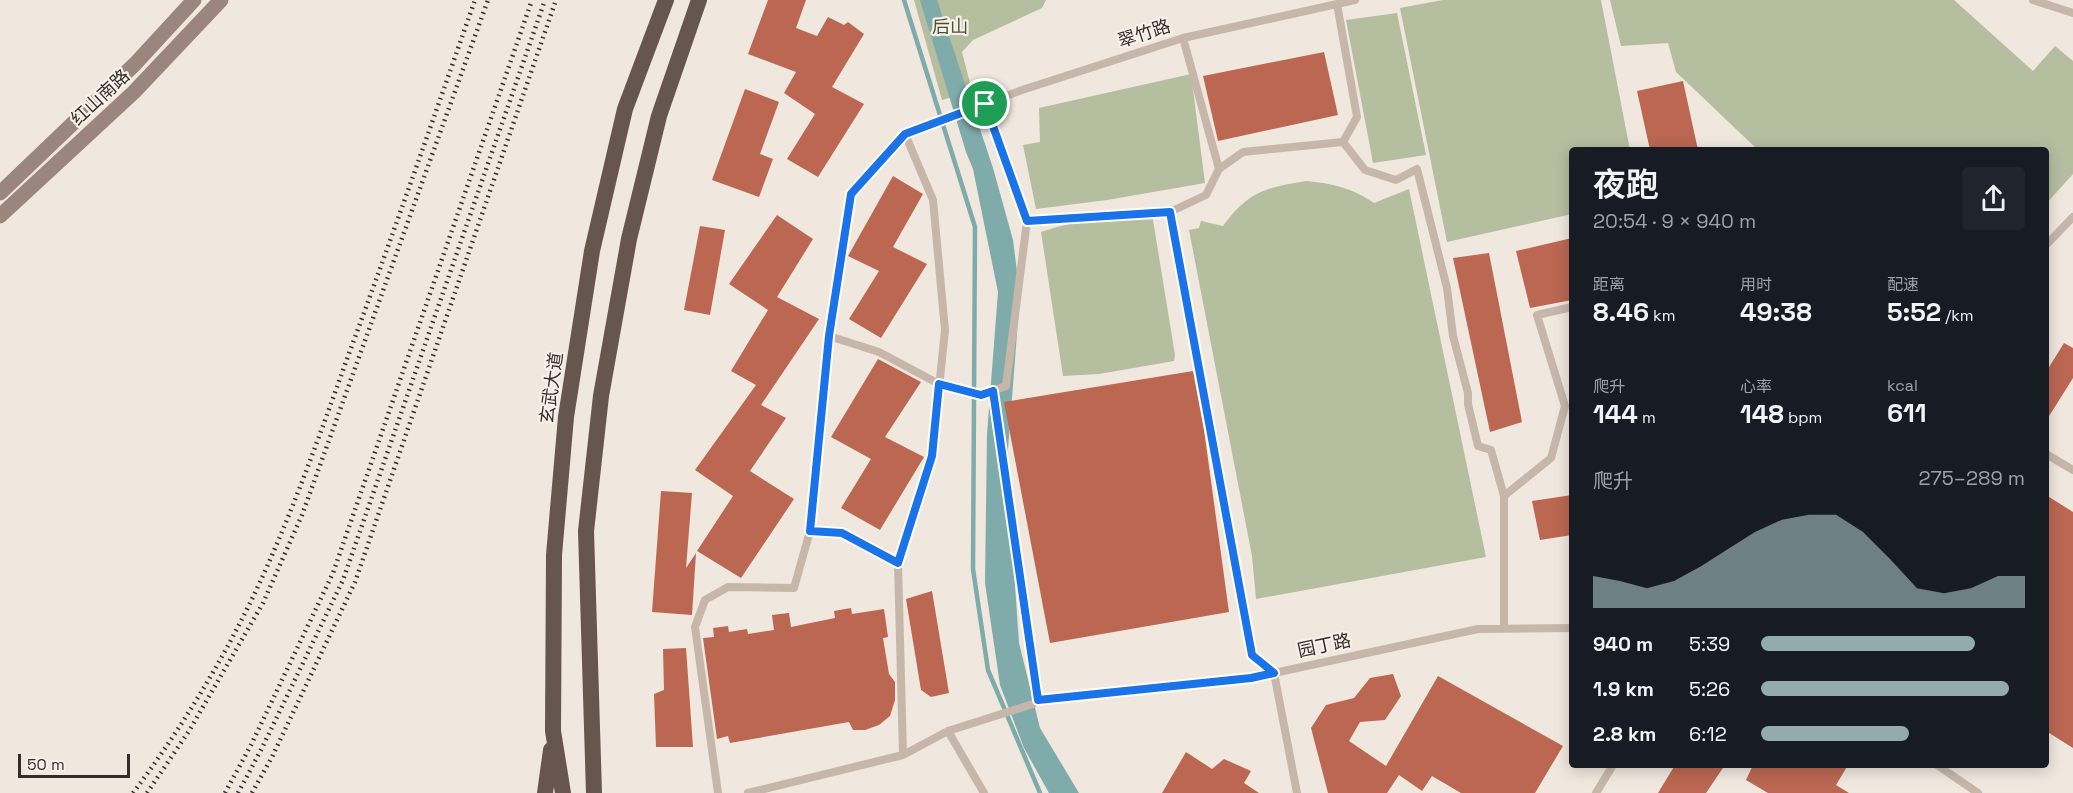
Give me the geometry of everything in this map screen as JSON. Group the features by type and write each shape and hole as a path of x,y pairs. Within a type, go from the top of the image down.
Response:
{"highway":[{"name":"玄武大道","path":"563,793 553,731 554,555 566,417 592,251 625,109 666,0"},
{"path":"596,788 586,531 601,396 629,239 659,116 699,0"},
{"path":"545,793 553,731"}],"main road":[{"name":"红山南路","path":"0,193 135,64 194,0"},
{"name":"红山南路","path":"0,216 134,92 222,0"}],"lane":[{"name":"翠竹路","path":"905,134 985,104 1183,38 1355,0"},
{"path":"2033,0 2073,13"},
{"path":"1337,4 1357,117 1343,142"},
{"path":"1183,38 1219,169"},
{"path":"829,336 879,352 939,384 981,395 1006,386 1027,221 985,104"},
{"path":"718,793 695,627 705,600 728,587 794,588 810,531 829,336 851,194 905,134 933,200 945,330 932,456 898,563 903,754"},
{"path":"1027,221 1170,212 1206,195 1219,169 1243,152 1343,142"},
{"path":"1343,142 1365,170 1396,180 1417,169 1447,288 1453,336 1468,393 1468,404 1478,446 1491,450 1504,496 1504,628"},
{"path":"1170,212 1252,655 1274,673 1297,793"},
{"path":"2049,242 2072,219"},
{"path":"1504,496 1551,458 1565,406 1538,315 1569,308"},
{"path":"993,391 1038,700"},
{"path":"2049,456 2073,470"},
{"path":"810,531 842,533 898,563"},
{"name":"园丁路","path":"748,793 903,754 948,731 1014,711 1038,700 1251,678 1478,629 1569,628"},
{"path":"948,731 984,793"},
{"path":"1596,793 1611,768"},
{"path":"1941,768 1978,793"}],"green space":[{"name":"后山","path":"914,0 1046,0 1042,8 973,40 962,52 972,91 942,100"},
{"path":"1443,0 1601,0 1629,147 1569,147 1569,215 1447,242 1400,8"},
{"path":"1610,0 1954,0 2033,71 2055,46 2073,61 2073,174 2049,201 2049,147 1755,147 1676,72 1668,43 1621,46"},
{"path":"1397,13 1426,155 1373,163 1346,20"},
{"path":"1191,74 1205,183 1107,200 1036,209 1023,145 1040,142 1039,108"},
{"path":"1306,181 1342,187 1374,203 1409,189 1486,557 1256,599 1252,556 1189,230 1199,228 1201,221 1223,226 1241,205 1259,193 1279,186"},
{"path":"1152,214 1175,355 1174,361 1099,374 1063,376 1041,232 1096,219"}],"water":[{"path":"920,0 937,0 993,168 1013,240 1020,295 1008,449 1019,643 1040,728 1079,793 1049,793 1024,748 1000,685 985,583 987,434 998,292 973,169"}],"building":[{"path":"768,0 806,0 796,28 817,36 828,17 844,25 848,22 864,34 832,87 864,104 818,177 787,159 815,114 784,93 796,72 748,54"},
{"path":"1324,52 1338,115 1218,141 1203,76"},
{"path":"1683,81 1697,147 1649,147 1637,91"},
{"path":"745,89 779,102 760,154 773,159 759,197 712,180"},
{"path":"893,176 923,194 893,247 927,264 881,338 849,319 879,271 848,256"},
{"path":"777,215 813,239 777,297 819,319 761,405 786,418 750,471 794,499 741,578 697,551 733,496 695,470 756,385 731,371 768,310 729,284"},
{"path":"700,226 725,230 710,315 684,310"},
{"path":"1569,239 1569,301 1530,308 1516,251"},
{"path":"1489,253 1522,422 1490,432 1453,258"},
{"path":"2064,343 2073,348 2073,378 2049,416 2049,367"},
{"path":"878,359 921,382 885,437 924,457 880,530 841,508 871,459 831,437"},
{"path":"1193,371 1204,430 1229,612 1050,643 1004,402"},
{"path":"661,491 692,493 686,568 696,553 692,615 652,612"},
{"path":"1569,495 1569,535 1540,540 1532,501"},
{"path":"2049,497 2073,512 2073,748 2049,733"},
{"path":"932,591 949,693 931,697 921,690 906,599"},
{"path":"851,608 852,614 884,609 888,637 883,638 889,674 895,682 895,700 890,716 879,725 865,730 853,730 849,722 730,743 728,736 717,739 703,638 714,637 713,628 728,626 729,632 747,629 748,634 774,630 772,615 789,613 791,627 835,618 834,611"},
{"path":"686,648 693,747 656,747 654,694 664,690 663,649"},
{"path":"1393,674 1401,696 1385,720 1360,722 1349,741 1386,766 1438,676 1563,746 1535,793 1461,793 1432,776 1422,791 1399,775 1387,793 1328,793 1311,728 1326,705 1354,698 1370,678"},
{"path":"1186,752 1212,769 1224,759 1251,771 1244,783 1259,793 1162,793"},
{"path":"1673,768 1723,768 1706,793 1658,793"},
{"path":"1752,768 1846,768 1836,785 1849,793 1768,793 1746,780"}],"waterway":[{"path":"904,0 975,227 973,569 988,670 1040,793"}],"railway":[{"path":"133,793 182,723 212,674 252,599 278,540 325,420 475,0"},
{"path":"147,793 189,731 263,603 302,515 488,0"},
{"path":"225,793 251,745 333,573 532,0"},
{"path":"238,793 343,580 545,0"},
{"path":"252,793 272,757 355,582 556,0"}],"route":[{"path":"985,104 1027,221 1170,212 1252,655 1274,673 1251,678 1038,700 993,391 981,395 939,384 932,456 898,563 842,533 810,531 829,336 851,194 905,134 985,104"}]}
